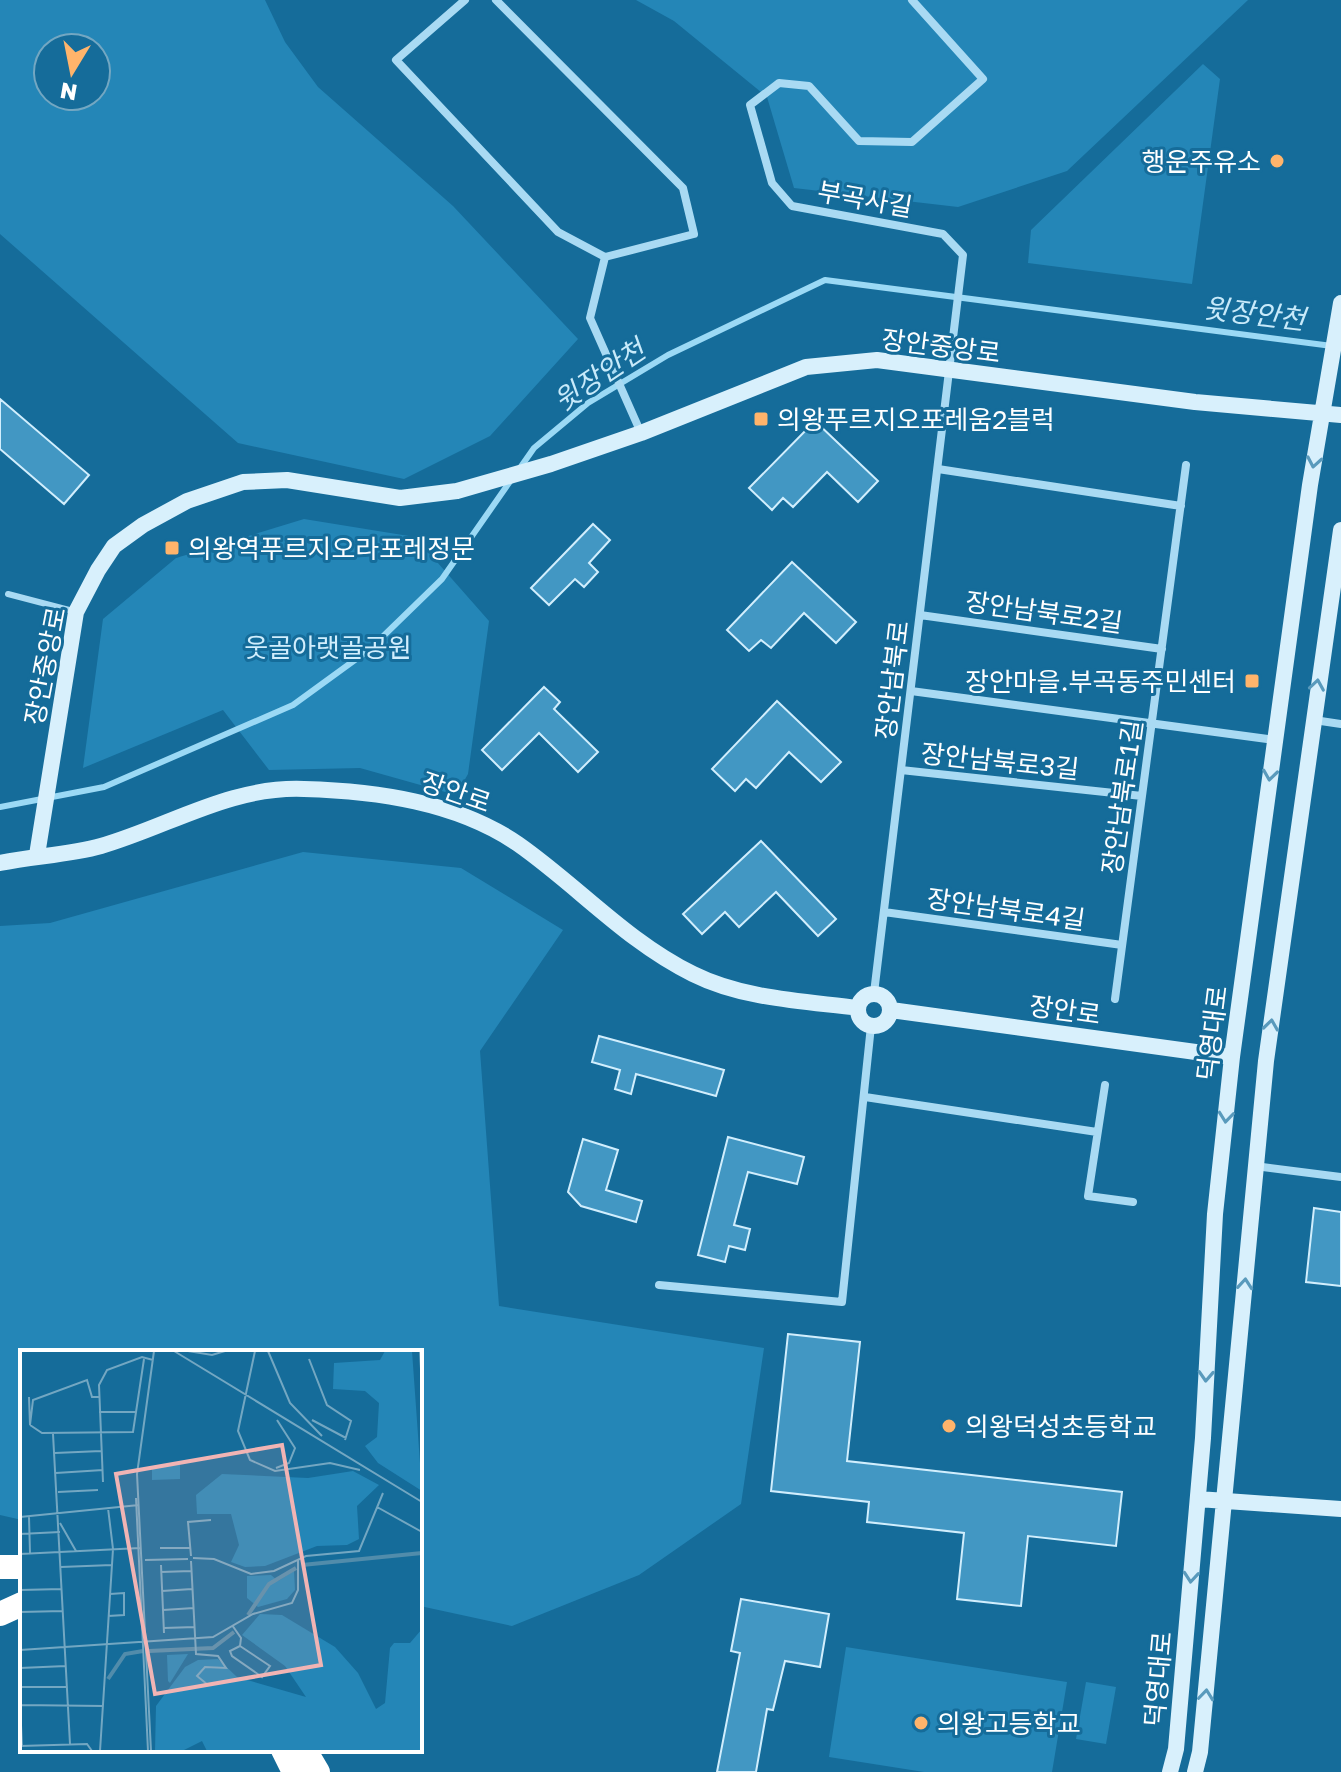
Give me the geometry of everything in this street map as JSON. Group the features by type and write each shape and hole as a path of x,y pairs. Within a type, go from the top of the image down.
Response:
{"highway":[{"path":"0,1614 20,1605"},
{"path":"284,1752 294,1772"},
{"path":"306,1752 318,1772"}],"street":[{"path":"465,0 396,60 558,232 605,257 694,234 683,188 496,0"},
{"name":"부곡사길","path":"912,0 983,79 912,142 859,141 809,86 779,83 750,105 772,183 792,206 943,234 963,255 949,371"},
{"path":"605,257 590,318 641,433"},
{"name":"덕영대로","path":"1170,1772 1176,1749 1198,1499 1215,1214 1232,1057 1275,740 1341,303"},
{"name":"장안중앙로","path":"37,855 76,612 114,546 143,525 187,501 243,482 287,480 400,498 457,491 551,464 641,433 806,367 877,360 949,371 1341,415"},
{"name":"장안남북로","path":"874,993 949,371"},
{"name":"장안남북로1길","path":"1115,999 1186,465"},
{"path":"938,469 1181,506"},
{"name":"덕영대로","path":"1195,1772 1200,1752 1226,1501 1255,1166 1312,719 1341,530"},
{"name":"장안남북로2길","path":"920,615 1162,649"},
{"path":"911,691 1152,721 1275,740"},
{"path":"1312,719 1341,724"},
{"name":"장안남북로3길","path":"901,770 1142,796"},
{"name":"장안로","path":"0,863 100,846 238,794 302,789 421,801 480,822 516,843 640,944 695,975 747,994 858,1008"},
{"name":"장안남북로4길","path":"884,912 1122,945"},
{"path":"874,993 883,995 891,1010 889,1019 881,1026 871,1026 859,1016 858,1008 867,995 874,993"},
{"name":"장안로","path":"891,1010 1232,1057"},
{"path":"659,1285 842,1302 871,1026"},
{"path":"1105,1085 1088,1196 1133,1202"},
{"path":"865,1097 1097,1132"},
{"path":"1255,1166 1341,1177"},
{"path":"1198,1499 1341,1509"}],"lane":[{"path":"8,594 76,612"}],"green space":[{"path":"0,0 265,0 285,42 318,87 453,206 578,339 490,436 404,479 238,443 0,234"},
{"path":"636,0 1248,0 1067,171 958,207 794,188 767,97 674,21"},
{"path":"1203,64 1220,79 1192,284 1028,263 1031,230"},
{"name":"웃골아랫골공원","path":"304,519 415,537 489,621 468,774 456,795 360,768 269,770 223,710 83,768 103,619 176,558"},
{"path":"303,852 461,868 563,930 480,1051 499,1306 764,1348 741,1504 639,1575 512,1626 422,1606 422,1350 20,1350 20,1520 0,1515 0,926 50,923"},
{"path":"846,1647 1067,1682 1052,1772 924,1772 829,1757"},
{"path":"1086,1682 1116,1687 1106,1744 1076,1739"}],"building":[{"path":"0,399 89,475 64,504 0,449"},
{"path":"815,421 878,481 858,502 827,472 793,507 783,498 772,510 749,488"},
{"path":"593,524 610,540 589,563 598,572 584,587 575,579 549,605 531,588"},
{"path":"792,562 856,622 836,643 804,613 771,648 761,640 749,651 727,630"},
{"path":"544,687 560,702 554,709 598,752 578,772 539,733 502,770 482,750"},
{"path":"777,701 841,762 821,782 789,752 756,788 746,779 735,791 712,769"},
{"path":"761,841 836,919 818,936 776,892 739,927 725,912 702,934 683,914"},
{"path":"599,1036 724,1070 716,1096 636,1074 631,1094 615,1089 620,1070 592,1062"},
{"path":"728,1137 804,1157 797,1184 748,1172 734,1225 750,1229 745,1250 729,1246 725,1262 698,1255"},
{"path":"583,1139 618,1150 606,1190 642,1201 636,1222 581,1206 568,1192"},
{"path":"1314,1208 1341,1212 1341,1286 1306,1282"},
{"path":"788,1334 860,1342 847,1461 1122,1492 1116,1546 1028,1536 1021,1606 957,1599 964,1533 867,1522 869,1502 771,1491"},
{"path":"741,1599 829,1614 820,1667 785,1661 773,1710 767,1709 756,1772 717,1772 740,1653 731,1651"}],"waterway":[{"name":"윗장안천","path":"520,468 534,448 588,403 668,355 825,280 1332,346"},
{"name":"윗장안천","path":"0,807 104,787 293,705 370,649 442,579 511,480"}],"place":[{"name":"행운주유소","path":"1277,161"},
{"name":"의왕푸르지오포레움2블럭","path":"761,419"},
{"name":"의왕역푸르지오라포레정문","path":"172,548"},
{"name":"장안마을.부곡동주민센터","path":"1252,681"},
{"name":"의왕덕성초등학교","path":"949,1426"},
{"name":"의왕고등학교","path":"921,1723"}]}
